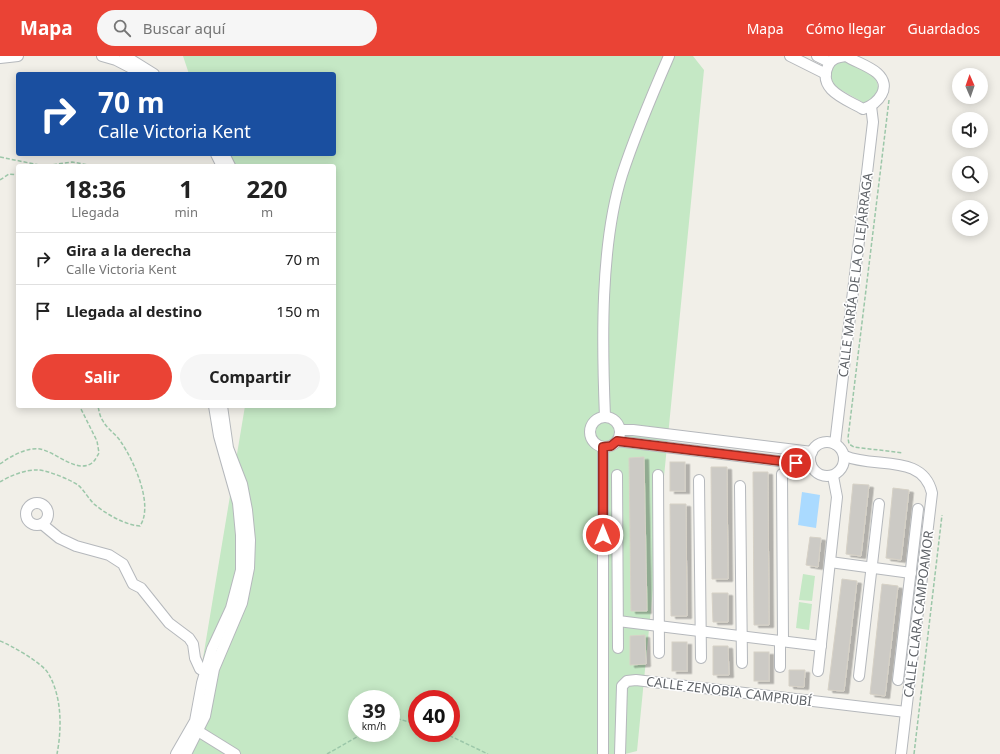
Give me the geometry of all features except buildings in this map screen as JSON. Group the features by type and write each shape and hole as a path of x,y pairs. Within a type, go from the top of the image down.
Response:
{"street":[{"path":"0,58 18,56"},
{"path":"102,56 116,60 139,72"},
{"path":"125,56 151,72"},
{"path":"606,417 604,288 612,222 622,176 669,56"},
{"path":"790,56 826,74"},
{"path":"817,56 829,62"},
{"path":"846,56 854,58 886,81 883,93 878,101 871,106 863,108 829,88 826,74 829,62 838,57 846,56"},
{"name":"CALLE MARÍA DE LA O LEJÁRRAGA","path":"835,444 873,122 871,106"},
{"path":"186,754 209,672 212,649 231,608 241,570 241,535 238,502 219,436 214,408"},
{"path":"209,672 242,603 249,568 250,554 247,510 242,484 228,448 222,408"},
{"path":"606,417 615,421 620,430 617,441 611,446 598,446 591,439 590,428 596,420 606,417"},
{"path":"620,430 633,430 812,452"},
{"path":"617,441 811,465"},
{"path":"824,442 835,444 840,447 845,456 857,461 843,467 833,476 822,476 813,469 811,465 812,452 819,444 824,442"},
{"path":"603,447 603,754"},
{"path":"843,467 845,456"},
{"name":"CALLE CLARA CAMPOAMOR","path":"857,461 901,465 916,469 925,476 930,485 932,502 901,754"},
{"path":"780,667 782,474"},
{"path":"617,475 618,648"},
{"path":"658,475 659,653"},
{"path":"818,671 837,497 833,476"},
{"path":"700,480 701,658"},
{"path":"740,486 742,662"},
{"path":"859,676 880,504"},
{"path":"898,680 918,509"},
{"path":"42,524 59,538 76,546 109,555 123,564 133,584 141,588 169,623 189,638 193,644 195,658 200,669 209,672"},
{"path":"830,562 910,573"},
{"path":"618,621 821,646"},
{"name":"CALLE ZENOBIA CAMPRUBÍ","path":"620,754 622,686 626,682 636,680 906,712"},
{"path":"176,754 193,732"},
{"path":"193,732 224,754"},
{"path":"193,732 236,754"}],"path":[{"path":"886,81 891,88 848,438 849,444 854,447 903,453"},
{"path":"0,157 34,164"},
{"path":"58,164 72,162 83,164"},
{"path":"0,180 10,174 16,175"},
{"path":"0,464 18,453 39,449 59,456 73,466 84,466 92,463 99,453 97,441 81,408"},
{"path":"0,482 20,473 38,470 78,485 95,504 130,525 140,526 144,520 145,505 133,462 120,441 103,421 99,408"},
{"path":"914,754 942,515"},
{"path":"0,641 13,646 48,672 57,696 61,735 57,754"},
{"path":"460,741 488,754"},
{"path":"328,754 349,742"}],"green space":[{"path":"183,56 693,56 704,70 637,751 625,754 187,754 245,408 336,408 336,164 215,164 213,156 336,156 336,72 188,72"},
{"path":"840,60 847,61 876,78 879,92 868,103 864,103 834,86 830,79 831,65"},
{"path":"803,574 815,576 812,601 799,600"},
{"path":"799,602 812,604 809,630 796,628"}],"water":[{"path":"802,492 820,495 816,528 798,525"}],"route":[{"path":"603,535 603,447 611,446 617,441 796,463"}]}
